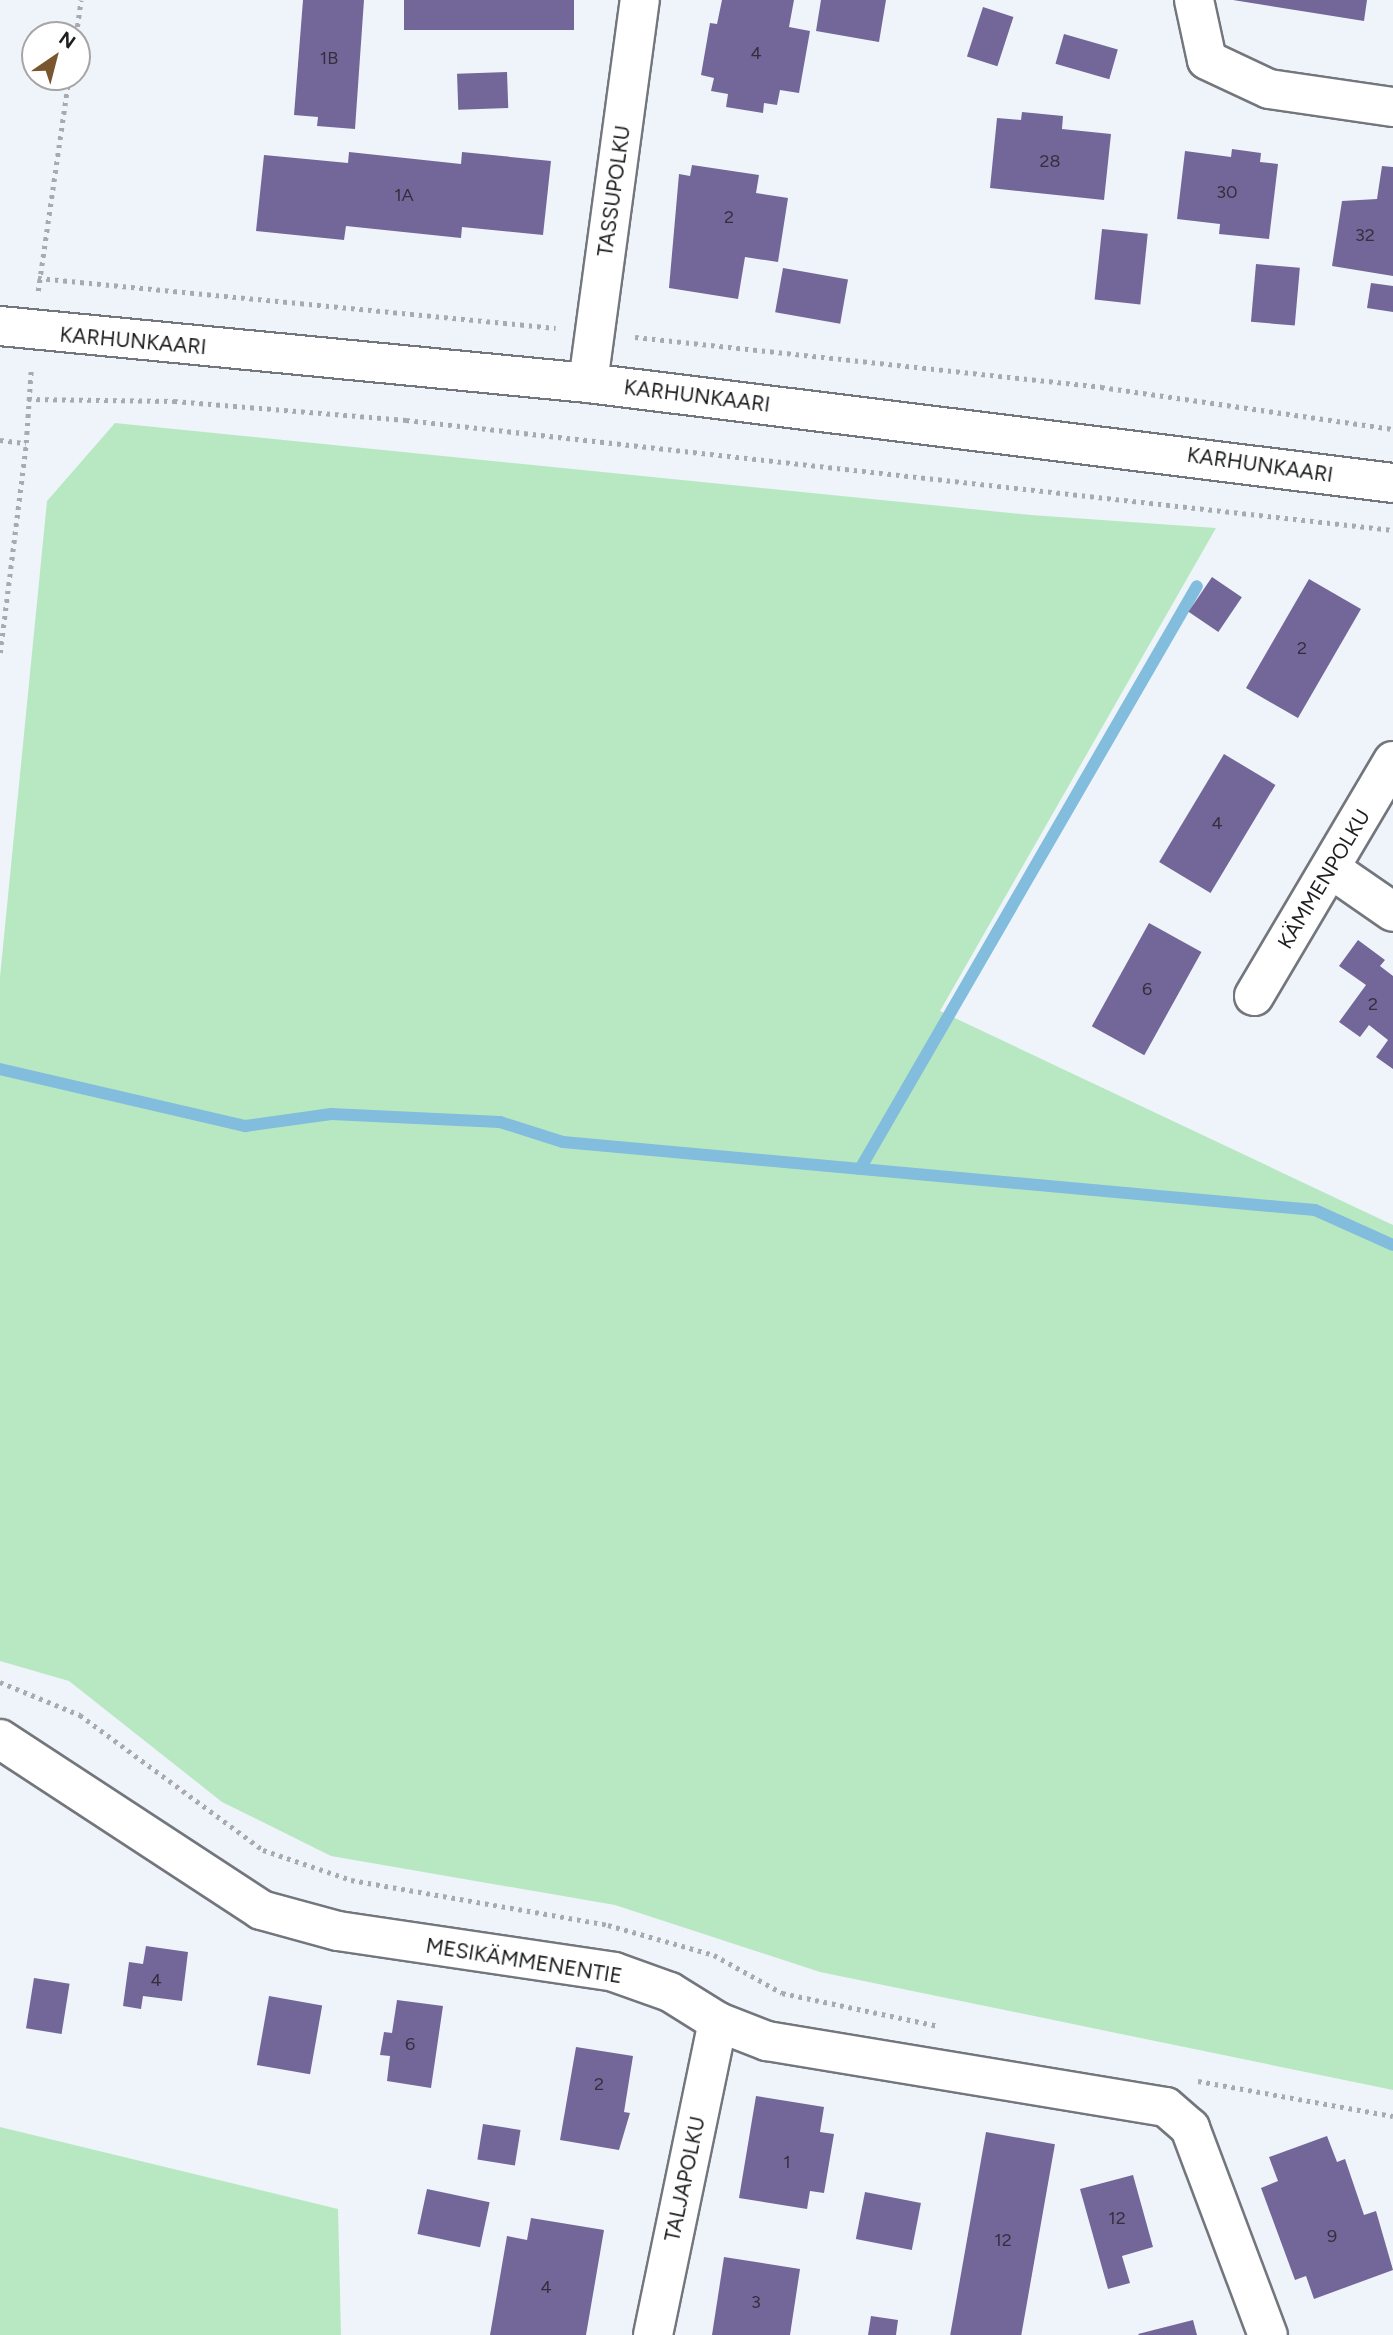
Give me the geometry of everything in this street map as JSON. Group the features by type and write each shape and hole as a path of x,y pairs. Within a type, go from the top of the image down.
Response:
{"street":[{"name":"TASSUPOLKU","path":"589,383 640,0"},
{"path":"1194,0 1208,61 1269,89 1393,107"},
{"name":"KARHUNKAARI","path":"17,329 589,383 1393,483"},
{"name":"KÄMMENPOLKU","path":"1254,996 1393,761"},
{"path":"1331,869 1393,912"},
{"name":"MESIKÄMMENENTIE","path":"0,1739 261,1910 338,1931 614,1972 670,1992 718,2022 767,2041 847,2057 1166,2107 1190,2128 1268,2335"},
{"name":"TALJAPOLKU","path":"653,2335 718,2022"}],"path":[{"path":"78,21 81,0"},
{"path":"0,653 26,443 28,399 17,329 38,278 67,91"},
{"path":"38,278 595,333 1101,387 1393,429"},
{"path":"28,399 174,401 458,425 1393,530"},
{"path":"0,440 26,443"},
{"path":"0,1682 79,1715 263,1850 351,1880 608,1925 714,1955 782,1993 945,2027"},
{"path":"1189,2079 1393,2116"}],"green space":[{"path":"115,423 1031,515 1216,528 940,1011 1393,1225 1393,2090 820,1972 615,1905 331,1856 222,1802 69,1681 0,1661 0,977 47,501"},
{"path":"0,2127 338,2209 341,2335 0,2335"}],"building":[{"path":"303,0 364,0 355,129 317,126 318,117 294,115"},
{"path":"404,0 574,0 574,30 404,30"},
{"path":"722,0 794,0 789,27 810,31 799,93 780,90 777,105 764,103 763,113 726,107 728,94 711,91 714,78 701,75 710,23 717,24"},
{"path":"821,0 886,0 879,42 816,31"},
{"path":"1233,0 1367,0 1364,21"},
{"path":"983,7 1013,17 997,66 967,56"},
{"path":"1064,34 1118,49 1109,79 1055,64"},
{"path":"507,72 508,108 458,110 457,74"},
{"path":"1022,112 1063,116 1062,129 1111,134 1104,200 990,188 997,118 1021,120"},
{"path":"1232,149 1261,153 1260,162 1278,164 1269,239 1219,234 1220,224 1177,219 1185,151 1231,157"},
{"path":"349,152 461,164 462,152 551,161 543,235 462,227 461,238 346,226 344,240 256,231 264,155 348,163"},
{"path":"692,165 759,175 756,193 788,198 778,262 745,257 738,299 669,288 679,174 690,176"},
{"path":"1382,166 1393,167 1393,276 1332,266 1342,201 1377,199"},
{"path":"1102,229 1148,234 1140,304 1095,300"},
{"path":"1256,264 1300,268 1295,326 1251,322"},
{"path":"783,268 848,279 840,324 775,312"},
{"path":"1371,283 1393,286 1393,312 1367,308"},
{"path":"1212,577 1242,597 1218,632 1189,612"},
{"path":"1309,579 1361,609 1298,718 1246,688"},
{"path":"1224,754 1275,785 1211,893 1159,862"},
{"path":"1149,923 1201,952 1144,1055 1092,1026"},
{"path":"1358,940 1385,960 1380,966 1393,976 1393,1069 1376,1057 1388,1040 1369,1025 1360,1037 1339,1022 1366,985 1339,966"},
{"path":"146,1946 188,1952 182,2001 143,1996 141,2009 123,2006 129,1962 143,1964"},
{"path":"34,1978 70,1984 62,2034 26,2028"},
{"path":"269,1996 322,2005 310,2074 257,2065"},
{"path":"397,2000 443,2006 431,2088 387,2081 390,2056 380,2055 384,2032 392,2033"},
{"path":"576,2047 633,2056 624,2112 630,2113 619,2150 560,2140"},
{"path":"756,2096 824,2107 820,2132 834,2134 824,2193 810,2191 807,2209 739,2198"},
{"path":"483,2124 521,2130 515,2166 477,2160"},
{"path":"986,2132 1055,2144 1021,2335 950,2335"},
{"path":"1327,2136 1337,2162 1345,2159 1364,2215 1376,2211 1393,2270 1314,2299 1306,2276 1295,2280 1261,2188 1278,2181 1269,2157"},
{"path":"1133,2175 1153,2247 1122,2256 1130,2283 1108,2289 1080,2189"},
{"path":"427,2189 490,2202 480,2247 417,2234"},
{"path":"865,2192 921,2203 912,2250 856,2239"},
{"path":"531,2218 604,2230 586,2335 490,2335 507,2236 527,2240"},
{"path":"724,2257 800,2269 790,2335 712,2335"},
{"path":"871,2316 898,2320 896,2335 868,2335"},
{"path":"1193,2320 1197,2335 1138,2334"}],"waterway":[{"path":"860,1169 1197,586"},
{"path":"0,1069 245,1126 331,1114 500,1122 563,1142 1315,1210 1393,1245"}]}
